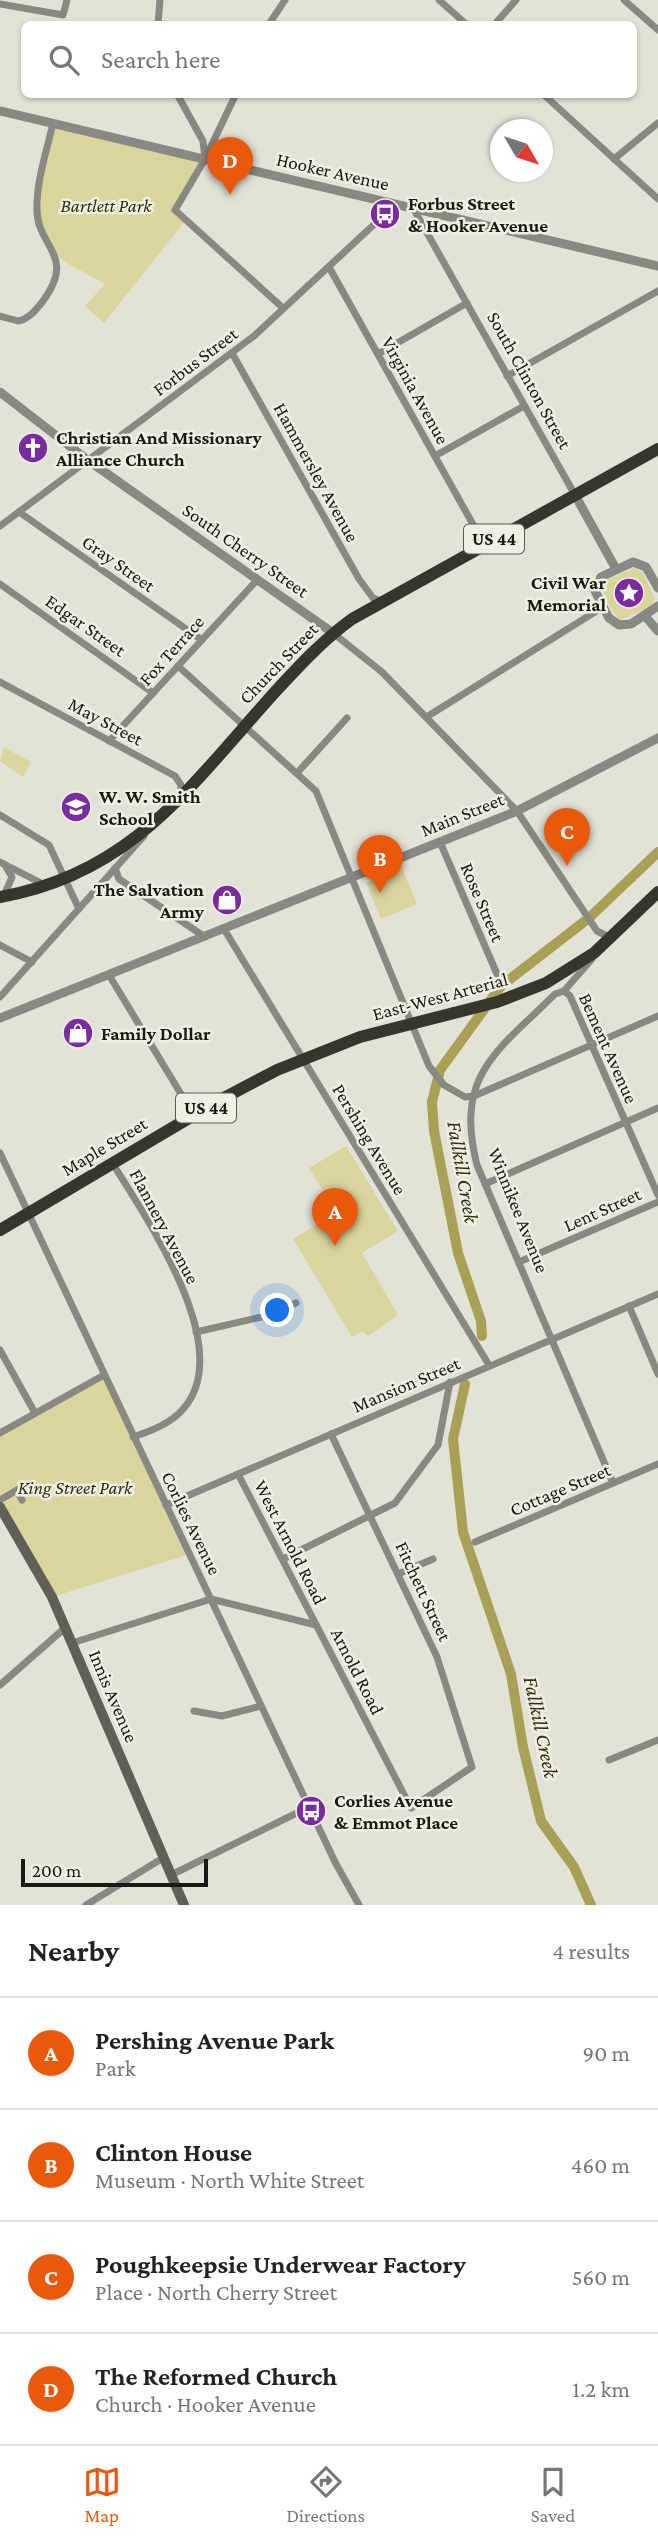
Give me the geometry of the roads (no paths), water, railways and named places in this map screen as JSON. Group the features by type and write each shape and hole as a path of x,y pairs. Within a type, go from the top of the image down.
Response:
{"highway":[{"name":"Church Street","path":"152,826 333,633 381,601 658,449"},
{"name":"US 44","path":"0,896 66,879 116,853 152,826"},
{"name":"Winnikee Avenue","path":"584,960 608,941 658,892"},
{"name":"East-West Arterial","path":"303,1059 360,1037 497,1002 536,988 584,960"},
{"name":"Maple Street","path":"0,1230 226,1096 303,1059"}],"main road":[{"name":"Innis Avenue","path":"0,1507 45,1584 66,1627 184,1905"}],"street":[{"path":"0,4 63,15 67,0"},
{"path":"158,21 160,0"},
{"path":"271,21 285,0"},
{"path":"439,0 463,21"},
{"path":"498,21 516,0"},
{"path":"624,0 658,30"},
{"path":"179,98 203,141 205,159"},
{"path":"234,98 205,159 176,205 177,214 283,308"},
{"path":"547,98 658,199"},
{"name":"Hooker Avenue","path":"0,111 658,266"},
{"path":"0,316 18,321 31,315 46,296 55,275 55,253 37,213 53,123"},
{"path":"614,159 658,123"},
{"name":"Forbus Street","path":"0,526 232,353 396,204"},
{"name":"South Clinton Street","path":"413,208 616,569"},
{"name":"Virginia Avenue","path":"329,267 475,528"},
{"path":"507,376 658,291"},
{"path":"377,354 467,303"},
{"name":"Hammersley Avenue","path":"232,353 359,579 373,598 381,601"},
{"name":"South Cherry Street","path":"0,392 89,461 371,661 428,716 517,811 585,914 608,941"},
{"path":"435,456 524,406"},
{"name":"Gray Street","path":"19,512 201,640"},
{"path":"658,588 655,577 637,562 616,569 596,584 595,591 603,607 619,625 627,626 658,606"},
{"name":"Fox Terrace","path":"109,741 257,580"},
{"name":"Edgar Street","path":"0,584 153,693"},
{"path":"428,716 603,607"},
{"path":"645,616 658,631"},
{"path":"178,666 317,792 412,1023 434,1074 442,1083 465,1097 474,1096 658,1016"},
{"name":"May Street","path":"0,682 178,779 182,789 180,798"},
{"path":"298,772 347,718"},
{"name":"Main Street","path":"1,1017 517,811 658,738"},
{"path":"0,815 49,845 79,909"},
{"name":"Church Street","path":"0,997 152,826"},
{"name":"Rose Street","path":"440,842 497,974"},
{"path":"0,862 46,886"},
{"path":"0,862 12,877 10,887 0,896"},
{"path":"115,868 119,879 205,937"},
{"path":"100,885 119,879"},
{"name":"Pershing Avenue","path":"224,929 489,1365"},
{"name":"Winnikee Avenue","path":"608,941 564,991 555,994 487,1062 479,1075 474,1096 472,1146 485,1184 613,1483"},
{"path":"0,945 33,962"},
{"path":"109,975 184,1099"},
{"name":"Bement Avenue","path":"564,991 570,996 658,1195"},
{"path":"485,1184 658,1108"},
{"name":"Corlies Avenue","path":"0,1153 309,1807 359,1905"},
{"name":"Flannery Avenue","path":"113,1164 177,1275 196,1332 199,1377 190,1400 169,1422 133,1437"},
{"name":"Lent Street","path":"519,1262 658,1202"},
{"name":"Mansion Street","path":"166,1505 658,1294"},
{"path":"196,1332 270,1315 296,1303"},
{"path":"629,1306 658,1374"},
{"path":"0,1350 35,1413"},
{"path":"0,1433 104,1375"},
{"path":"283,1559 396,1503 435,1450 450,1382"},
{"name":"Fitchett Street","path":"331,1434 441,1667 472,1767 411,1808"},
{"name":"Cottage Street","path":"475,1542 658,1464"},
{"name":"West Arnold Road","path":"238,1474 316,1625"},
{"path":"0,1500 17,1490 22,1500"},
{"path":"398,1574 433,1559"},
{"path":"72,1643 211,1599"},
{"name":"Arnold Road","path":"211,1599 316,1625 411,1808"},
{"path":"2,1679 66,1627"},
{"path":"194,1711 222,1716 261,1706"},
{"path":"609,1760 658,1740"},
{"path":"171,1875 309,1807"},
{"path":"86,1905 163,1858"}],"waterway":[{"name":"Fallkill Creek","path":"482,1336 481,1321 458,1253 434,1131 432,1102 440,1070 501,986 589,918 658,852"},
{"name":"Fallkill Creek","path":"465,1384 453,1439 463,1532 511,1674 523,1747 541,1821 574,1867 591,1905"}],"place":[{"name":"The Reformed Church","path":"230,195"},
{"name":"Forbus Street & Hooker Avenue","path":"385,214"},
{"name":"Christian And Missionary Alliance Church","path":"33,448"},
{"name":"Civil War Memorial","path":"629,593"},
{"name":"W. W. Smith School","path":"76,807"},
{"name":"Poughkeepsie Underwear Factory","path":"567,866"},
{"name":"Clinton House","path":"380,893"},
{"name":"The Salvation Army","path":"227,900"},
{"name":"Family Dollar","path":"78,1033"},
{"name":"Pershing Avenue Park","path":"335,1246"},
{"name":"Corlies Avenue & Emmot Place","path":"311,1811"}],"park label":[{"name":"Bartlett Park","path":"106,205"},
{"name":"King Street Park","path":"75,1487"}]}
